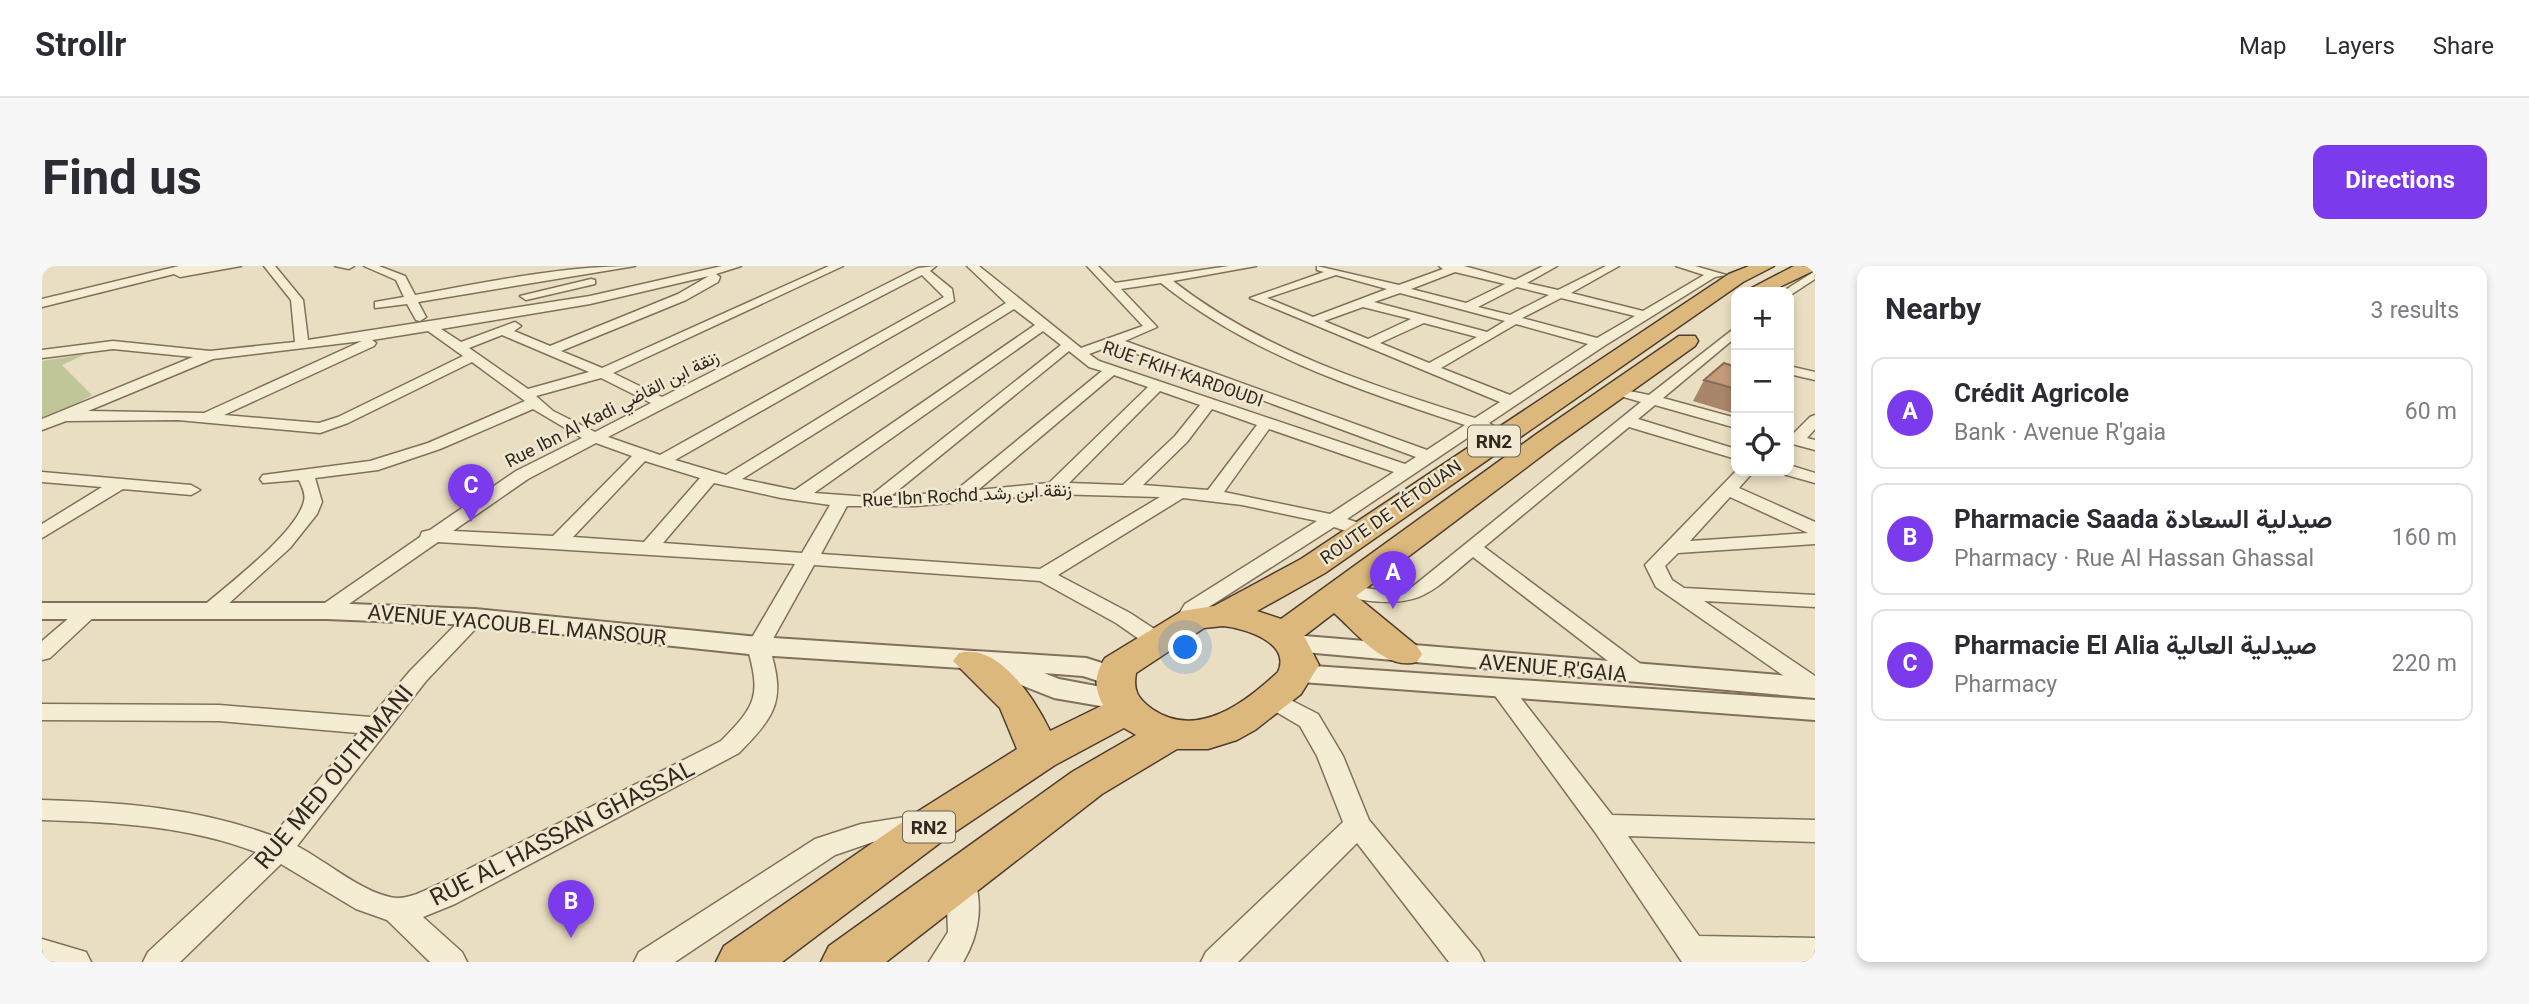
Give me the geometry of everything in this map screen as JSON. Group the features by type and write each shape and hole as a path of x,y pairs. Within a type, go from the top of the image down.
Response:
{"highway":[{"name":"ROUTE DE TÉTOUAN","path":"1735,287 1765,266"},
{"name":"ROUTE DE TÉTOUAN","path":"1735,287 1809,266"},
{"name":"ROUTE DE TÉTOUAN","path":"1223,615 1313,566 1505,433 1731,290"},
{"name":"ROUTE DE TÉTOUAN","path":"1119,695 1154,728 1172,733 1208,734 1223,730 1286,663 1339,594 1615,390 1684,343 1731,291"},
{"path":"1339,594 1404,654"},
{"name":"ROUTE DE TÉTOUAN","path":"742,962 933,824 1040,754 1119,695 1127,659 1194,619 1223,615 1254,621 1286,663"},
{"path":"982,661 1017,702 1040,754"},
{"name":"RN2","path":"847,962 1087,783 1172,733"}],"street":[{"path":"42,305 129,280 193,266"},
{"path":"129,280 236,266"},
{"path":"269,266 278,278 292,289 299,303 301,345"},
{"path":"340,266 349,266"},
{"path":"369,266 397,275 425,322"},
{"path":"379,305 630,266"},
{"path":"63,416 209,416 278,427 320,428 343,420 501,330 590,300 736,266"},
{"path":"269,479 372,466 404,457 530,398 602,373 838,266"},
{"name":"RUE FKIH KARDOUDI","path":"972,266 1088,362 1408,471"},
{"path":"873,502 1074,348 1114,341 1150,327 1092,266"},
{"path":"1111,287 1168,274 1251,266"},
{"path":"1316,266 1599,343"},
{"path":"1366,266 1256,298 1511,401"},
{"path":"1468,307 1552,266"},
{"path":"1429,369 1509,325 1512,319 1614,266"},
{"path":"1682,266 1735,287"},
{"path":"517,298 579,286 601,277 611,267"},
{"path":"1313,321 1402,290 1453,267 1646,315"},
{"path":"661,461 950,298 948,291 926,268"},
{"name":"Rue Ibn Al Kadi زنقة ابن القاضي","path":"326,611 429,536 522,475 811,329 898,276 926,268"},
{"path":"549,351 682,297 714,280 712,271"},
{"path":"1168,274 1204,312 1264,344 1335,375 1505,433"},
{"path":"1794,288 1815,274"},
{"path":"429,536 558,542 1044,575 1123,618 1170,633 1192,608 1408,471 1599,343 1646,315 1731,288"},
{"path":"425,322 590,300"},
{"path":"209,416 384,335 490,303"},
{"path":"729,481 1014,303"},
{"path":"1363,303 1487,336"},
{"path":"1370,343 1422,319"},
{"name":"Rue Ibn Rochd زنقة ابن رشد","path":"425,322 530,398 594,437 709,477 798,496 873,502 1053,489 1213,493 1302,509 1364,531"},
{"path":"798,496 1043,325"},
{"path":"501,330 602,373 662,403"},
{"path":"42,354 113,345 210,355 384,335"},
{"path":"1339,594 1394,598 1418,593 1731,335"},
{"path":"1114,341 1429,456"},
{"path":"1684,343 1731,355"},
{"path":"42,425 210,355"},
{"path":"961,495 1112,370"},
{"path":"1794,371 1815,376"},
{"path":"1053,489 1157,386"},
{"path":"1615,390 1731,423"},
{"path":"1128,490 1181,439 1209,404"},
{"path":"1794,438 1815,420"},
{"path":"1627,421 1731,452"},
{"path":"1213,493 1265,424"},
{"path":"1286,447 1305,435"},
{"path":"1794,439 1815,445"},
{"path":"558,542 642,454"},
{"path":"1794,472 1815,478"},
{"path":"209,611 286,540 303,519 313,503 310,484 305,476"},
{"path":"1741,476 1656,565 1662,583 1815,688"},
{"path":"42,477 191,490"},
{"path":"649,548 709,477"},
{"path":"42,532 119,484"},
{"path":"1727,489 1815,528"},
{"path":"1044,575 1182,491"},
{"path":"758,646 806,558 842,500"},
{"path":"1675,548 1815,538"},
{"path":"1472,547 1642,676"},
{"path":"1678,594 1815,601"},
{"path":"42,653 90,610"},
{"name":"AVENUE YACOUB EL MANSOUR","path":"42,611 326,611 474,617 758,646 982,661 1054,688 1119,695"},
{"name":"RUE MED OUTHMANI","path":"159,962 278,849 377,726 474,617"},
{"name":"RUE AL HASSAN GHASSAL","path":"396,910 445,895 730,747 760,718 768,699 770,682 758,646"},
{"name":"AVENUE R'GAIA","path":"1286,663 1404,654 1642,676 1815,688"},
{"path":"1286,663 1309,720 1330,756 1358,825 1468,962"},
{"name":"AVENUE R'GAIA","path":"1286,663 1501,688 1815,710"},
{"path":"1501,688 1605,825 1696,955 1815,952"},
{"path":"42,712 219,713 377,726"},
{"path":"42,810 115,812 171,819 239,835 278,849 378,905 396,910 451,962"},
{"path":"650,962 825,847 853,834 874,829 933,824"},
{"path":"1217,962 1358,825"},
{"path":"1605,825 1815,831"},
{"path":"945,962 961,943 965,922 960,877"},
{"path":"42,953 75,962"}],"green space":[{"path":"86,354 62,365 92,395 42,423 42,361"}],"building":[{"path":"1724,363 1731,365 1731,388 1704,380"}],"place":[{"name":"Pharmacie El Alia صيدلية العالية","path":"471,522"},
{"name":"Crédit Agricole","path":"1393,609"},
{"name":"Pharmacie Saada صيدلية السعادة","path":"571,938"}]}
